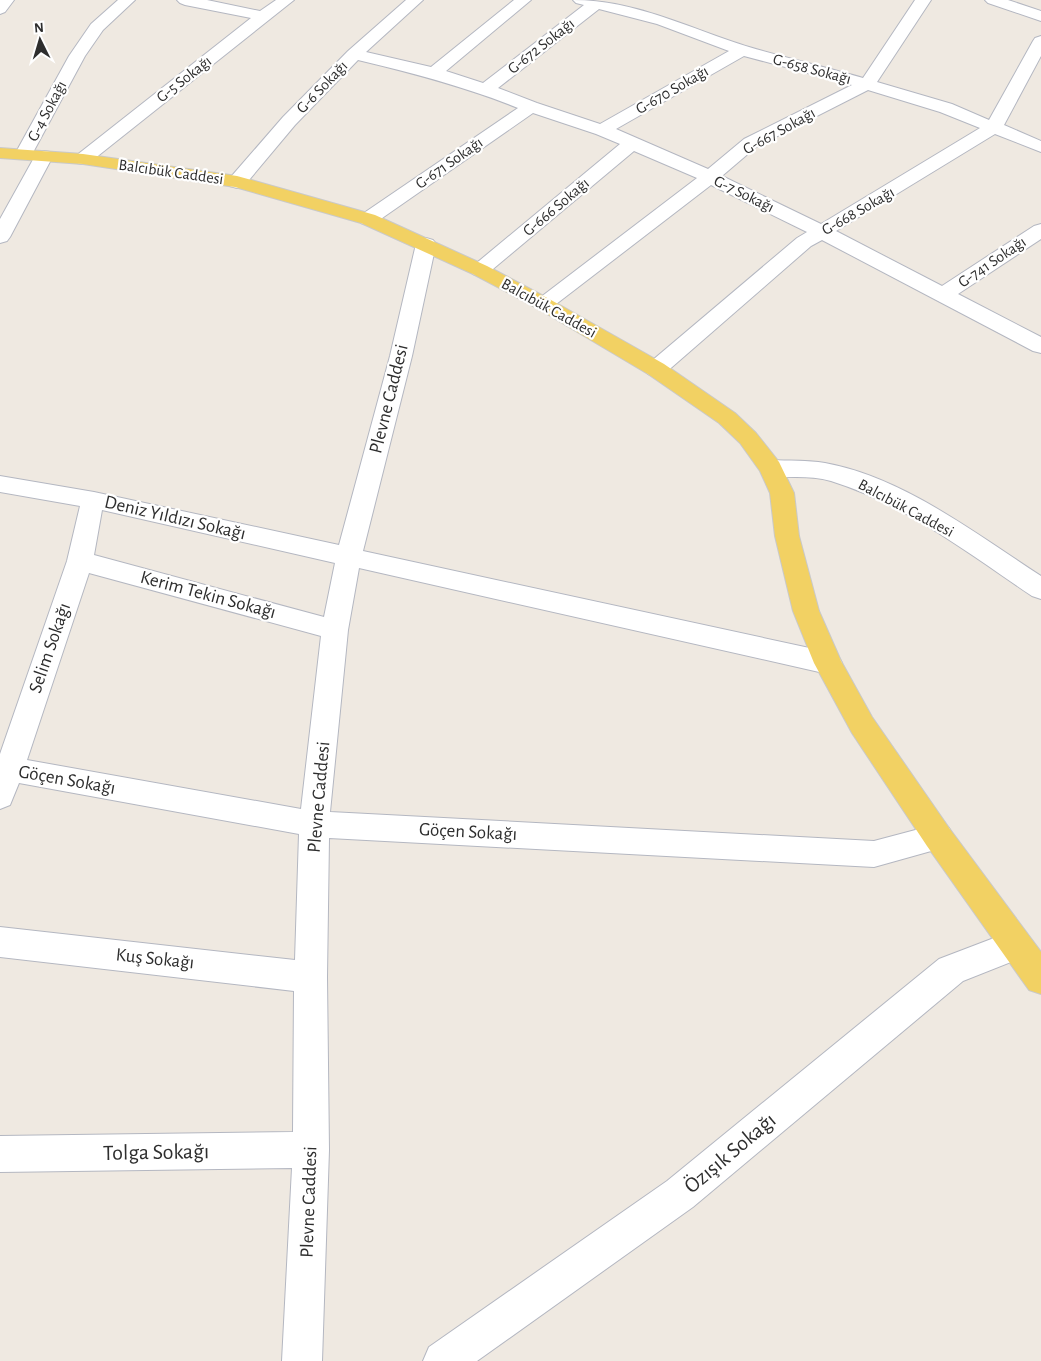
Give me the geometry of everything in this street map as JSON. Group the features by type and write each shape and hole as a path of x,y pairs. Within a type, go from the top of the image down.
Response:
{"main road":[{"name":"Balcıbük Caddesi","path":"0,153 83,159 237,182 368,220 426,244 480,270 544,304 656,369 727,418 748,438 771,468"},
{"path":"771,468 782,493 787,536 806,611 828,663 862,725 938,837 1041,979"}],"street":[{"path":"0,9 6,0"},
{"name":"G-4 Sokağı","path":"24,154 77,56 97,26 127,0"},
{"path":"185,0 263,16"},
{"name":"G-5 Sokağı","path":"83,159 263,16 286,0"},
{"name":"G-6 Sokağı","path":"237,182 289,121 354,54 415,0"},
{"path":"434,73 523,0"},
{"name":"G-667 Sokağı","path":"544,304 710,178 750,143 867,84 923,0"},
{"path":"999,1 1041,16"},
{"name":"G-658 Sokağı","path":"589,2 667,14 742,50 946,108 1041,147"},
{"name":"G-672 Sokağı","path":"486,89 589,2"},
{"name":"G-668 Sokağı","path":"656,369 804,242 893,190 994,127 1041,41"},
{"name":"G-670 Sokağı","path":"602,130 742,50"},
{"name":"G-7 Sokağı","path":"354,54 434,73 486,89 531,107 602,130 710,178 822,232 1041,346"},
{"name":"G-671 Sokağı","path":"368,220 531,107"},
{"name":"G-666 Sokağı","path":"480,270 631,144"},
{"path":"0,237 44,156"},
{"name":"G-741 Sokağı","path":"943,295 1041,230"},
{"name":"Plevne Caddesi","path":"302,1361 311,1150 311,977 314,824 335,630 349,556 400,356 426,244"},
{"name":"Balcıbük Caddesi","path":"771,468 830,473 858,481 933,520 1041,589"},
{"name":"Deniz Yıldızı Sokağı","path":"0,484 94,500 828,663"},
{"name":"Selim Sokağı","path":"3,777 80,560 89,513 94,500"},
{"name":"Kerim Tekin Sokağı","path":"80,560 335,630"},
{"name":"Göçen Sokağı","path":"3,777 314,824 874,854 938,837"},
{"name":"Kuş Sokağı","path":"0,942 311,977"},
{"name":"Özışık Sokağı","path":"443,1361 680,1194 951,970 1015,945"},
{"name":"Tolga Sokağı","path":"0,1154 311,1150"}]}
